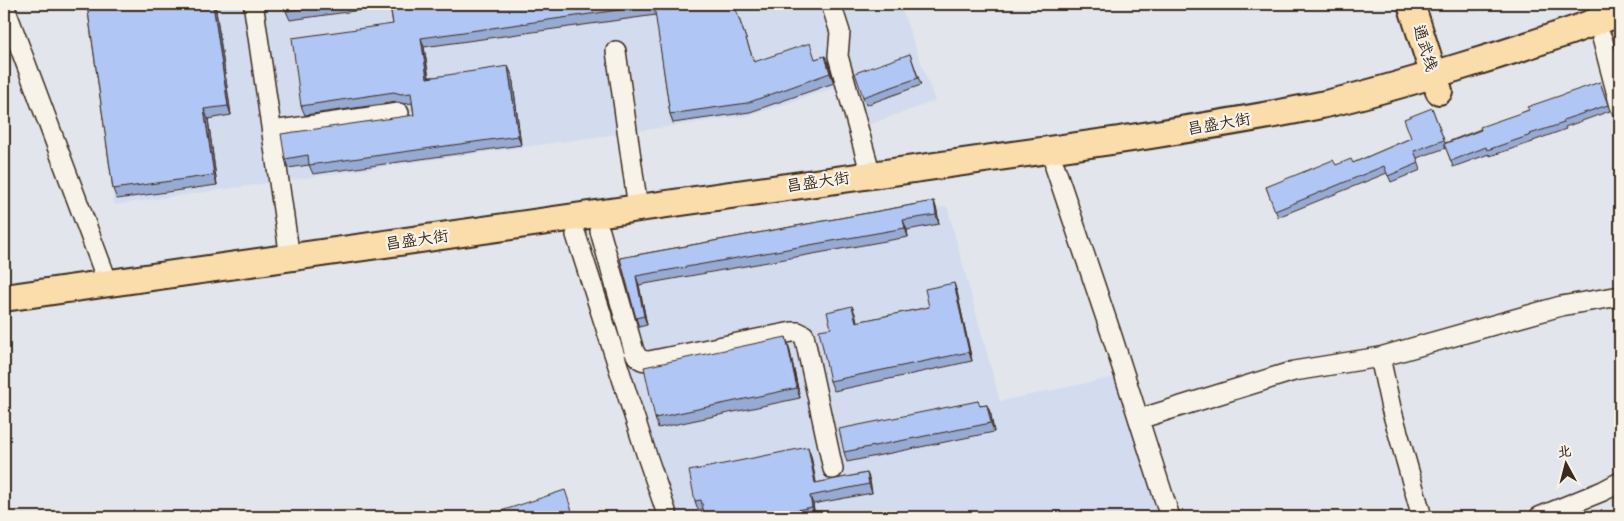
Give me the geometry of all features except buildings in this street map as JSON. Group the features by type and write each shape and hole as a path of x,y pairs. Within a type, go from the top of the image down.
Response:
{"highway":[{"name":"通武线","path":"1411,4 1436,83"},
{"name":"昌盛大街","path":"4,316 1055,167 1235,139 1378,109 1436,83 1620,13"},
{"name":"昌盛大街","path":"4,298 1119,140 1232,122 1320,105 1374,92 1436,83 1611,35"}],"street":[{"path":"831,4 840,32 838,56 871,175"},
{"path":"4,5 108,283"},
{"path":"254,9 290,258"},
{"path":"1611,35 1620,106"},
{"path":"616,51 638,208"},
{"path":"272,131 399,113"},
{"path":"1055,167 1170,517"},
{"path":"588,233 634,351 642,361 792,332 804,335 833,469"},
{"path":"588,233 646,453 668,516"},
{"path":"1139,419 1294,371 1380,357 1561,306 1620,296"},
{"path":"1380,357 1391,408 1422,517"},
{"path":"1539,517 1603,492 1620,482"}],"shaded area":[{"path":"86,4 900,4 935,101 868,125 853,82 752,115 114,205"},
{"path":"1451,4 1498,4 1477,12 1460,11"},
{"path":"947,206 1000,401 1120,376 1164,517 675,517 599,268"}]}
